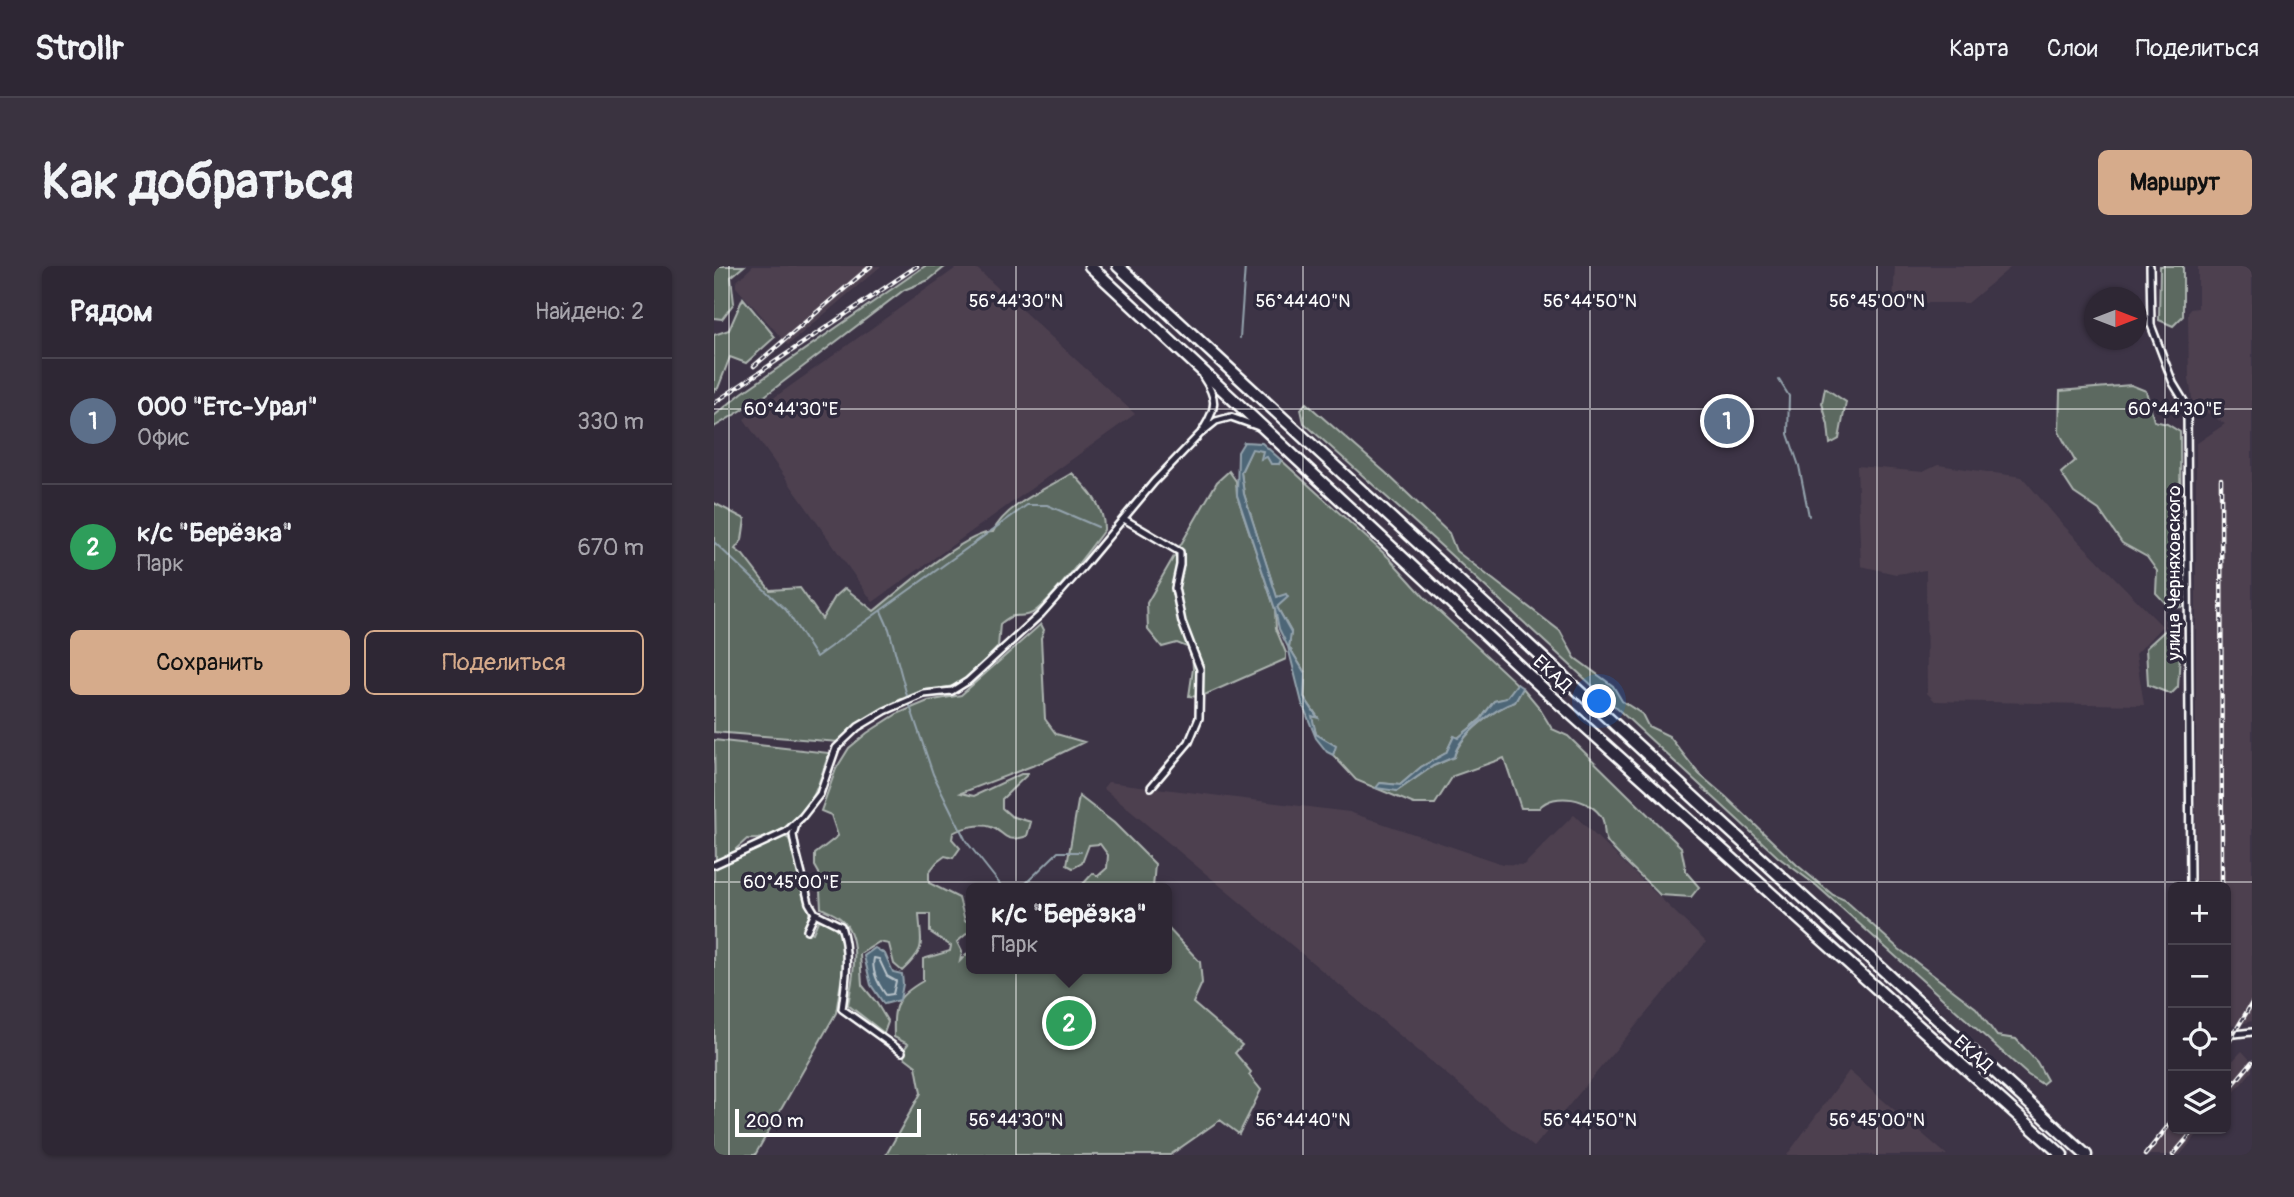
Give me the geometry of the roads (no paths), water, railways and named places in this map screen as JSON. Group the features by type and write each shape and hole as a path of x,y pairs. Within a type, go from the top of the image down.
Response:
{"highway":[{"name":"ЕКАД","path":"1090,266 1550,695 2062,1155"},
{"name":"ЕКАД","path":"1118,266 2086,1155"}],"street":[{"name":"улица Черняховского","path":"2150,266 2151,325 2173,383 2187,406 2190,882"},
{"path":"1197,367 1212,393 1214,405 1212,415 1200,434"},
{"path":"714,865 786,832 796,824 820,794 836,748 858,727 885,711 924,694 952,691 968,681 1041,614 1154,482 1216,421 1231,417 1264,430"},
{"path":"1124,519 1180,552 1175,588 1182,622 1200,669 1199,718 1189,742 1150,786"},
{"path":"796,824 793,835 809,904 815,913 841,926 846,944 848,963 842,1009 902,1052"},
{"path":"807,930 815,913"},
{"path":"2231,1034 2252,1032"}],"water":[{"path":"1244,442 1262,443 1281,460 1279,464 1271,464 1267,457 1261,459 1263,451 1252,449 1241,472 1244,494 1277,597 1286,594 1288,597 1277,607 1291,632 1289,647 1305,673 1304,697 1318,718 1312,716 1316,734 1336,746 1333,755 1327,752 1316,738 1302,703 1288,647 1279,629 1275,609 1237,495 1238,452"},
{"path":"1517,684 1523,688 1515,702 1478,724 1462,740 1454,757 1433,766 1397,791 1376,788 1380,783 1400,785 1421,767 1446,753 1454,736 1458,738 1481,719 1494,701 1506,698"},
{"path":"875,948 885,954 893,972 902,974 900,1000 884,1004 871,985 864,956"}],"waterway":[{"path":"1240,338 1245,266"},
{"path":"1779,380 1789,396 1788,434 1799,466 1809,516"},
{"path":"714,542 786,610 816,657 1027,505 1047,505 1098,527"},
{"path":"881,611 889,629 907,696"},
{"path":"910,706 933,774 966,841 999,883"},
{"path":"1026,883 1058,852 1081,852"}],"railway":[{"path":"754,366 871,266"},
{"path":"714,403 917,266"},
{"path":"2221,479 2222,882"},
{"path":"2231,1039 2252,1003"},
{"path":"2231,1087 2252,1062"},
{"path":"2145,1155 2168,1126"},
{"path":"2173,1155 2191,1134"}],"place":[{"name":"ООО \"Етс-Урал\"","path":"1727,421"},
{"name":"к/с \"Берёзка\"","path":"1069,1023"}]}
